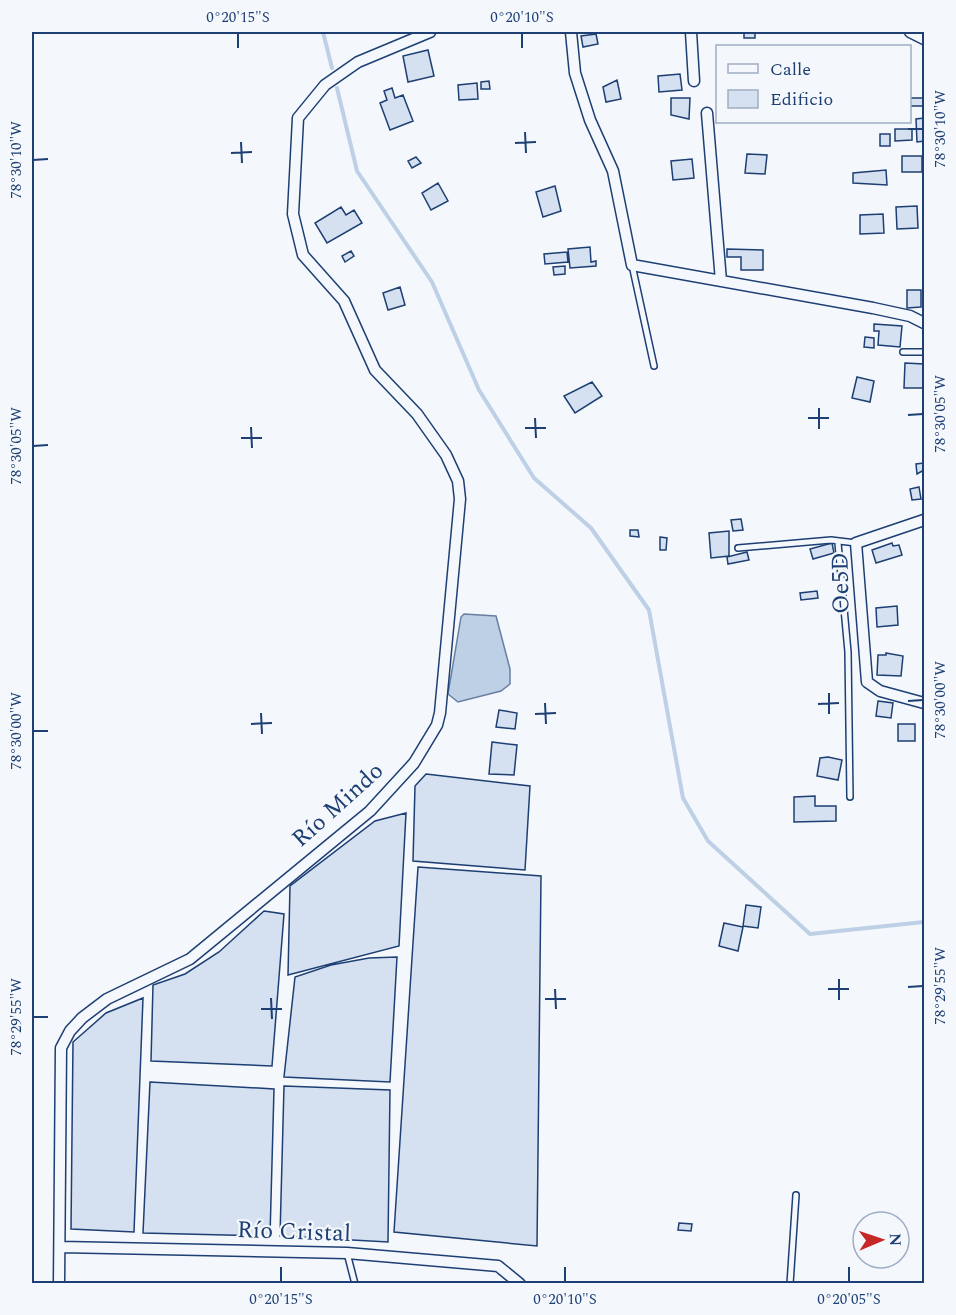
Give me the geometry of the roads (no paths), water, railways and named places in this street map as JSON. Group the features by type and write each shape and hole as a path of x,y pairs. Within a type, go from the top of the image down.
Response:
{"street":[{"name":"Río Mindo","path":"59,1284 62,1247 61,1048 70,1031 106,999 190,959 370,811 414,763 437,725 460,499 458,481 446,455 417,414 375,370 345,302 303,255 293,214 298,118 325,85 358,62 430,32"},
{"path":"571,32 575,73 590,120 613,171 632,265 873,308 910,316 924,323"},
{"path":"691,32 694,81"},
{"path":"910,32 924,39"},
{"path":"707,113 721,281"},
{"name":"Oe5D","path":"924,520 856,543 867,682 873,688 924,703"},
{"name":"Río Cristal","path":"62,1247 347,1254 498,1266 520,1284"}],"lane":[{"path":"632,265 654,366"},
{"path":"903,352 924,352"},
{"path":"738,548 831,540 838,543 856,543"},
{"path":"838,543 848,652 850,797"},
{"path":"790,1284 796,1195"},
{"path":"347,1254 354,1284"}],"water":[{"path":"464,614 496,616 510,669 510,684 501,691 458,702 448,694 461,617"}],"waterway":[{"path":"323,32 332,68"},
{"path":"337,88 357,171 432,282 479,390 534,478 591,528 649,610 683,798 708,841 810,934 924,922"}]}
